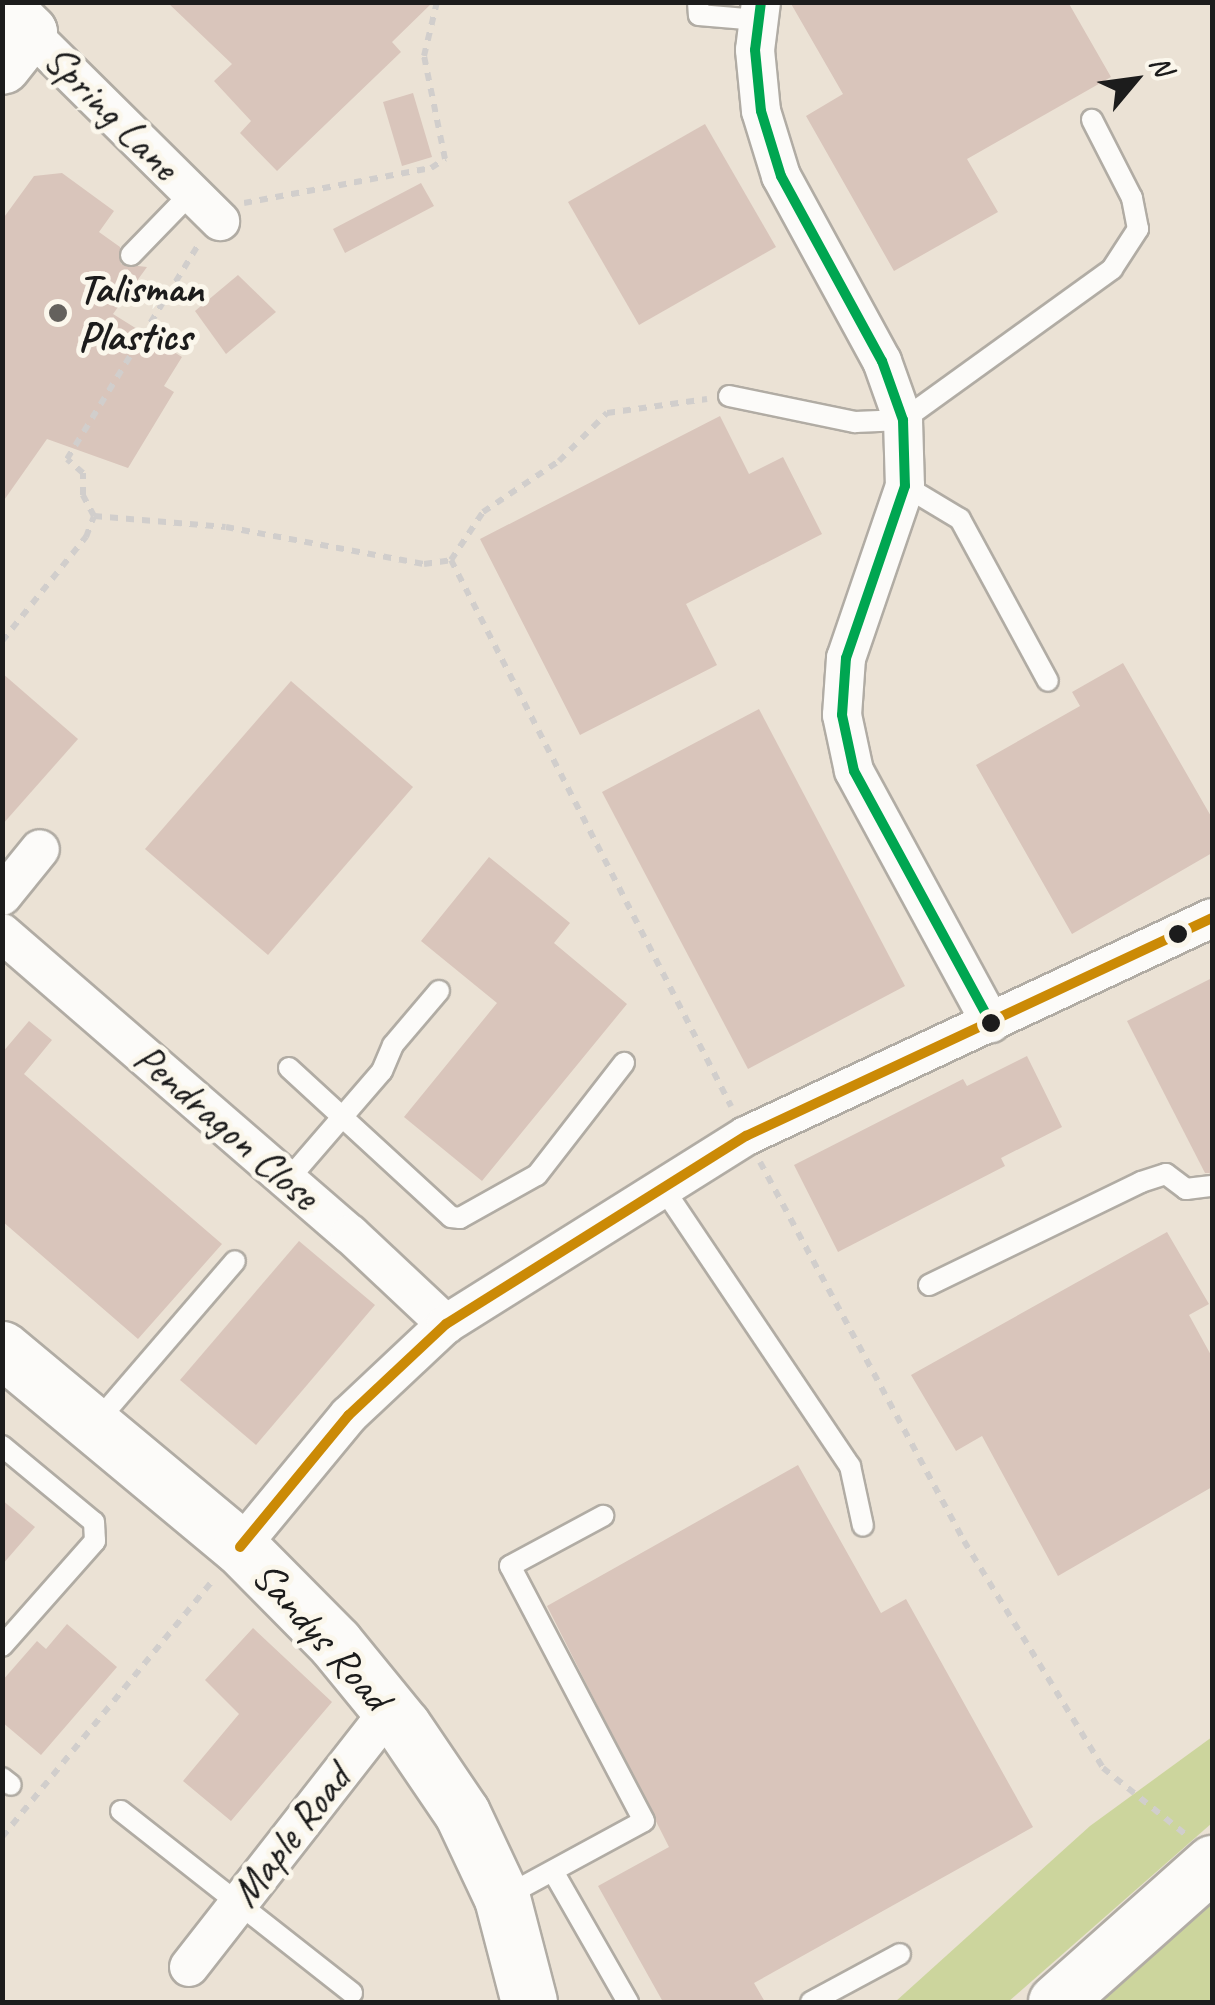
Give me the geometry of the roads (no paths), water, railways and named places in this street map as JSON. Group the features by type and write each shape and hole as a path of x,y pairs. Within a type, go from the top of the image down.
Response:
{"street":[{"path":"759,11 761,111 781,176 882,360 903,420 905,486 846,658 842,715 854,772 991,1023"},
{"name":"Spring Lane","path":"11,34 220,220"},
{"path":"2,896 40,850"},
{"path":"240,1547 349,1415 446,1324 661,1185 746,1136 1212,918"},
{"name":"Pendragon Close","path":"2,933 446,1324"},
{"name":"Sandys Road","path":"4,1354 240,1547 335,1643 403,1726 462,1812 502,1898 529,2002"},
{"name":"Maple Road","path":"188,1967 377,1726 403,1726"},
{"path":"1056,2002 1205,1853"}],"lane":[{"path":"698,2 699,15 759,11"},
{"path":"729,396 855,422 903,420 1112,268 1138,230 1132,198 1092,120"},
{"path":"131,255 192,193"},
{"path":"905,486 960,519 1048,681"},
{"path":"287,1180 344,1117 439,991"},
{"path":"289,1068 451,1217 460,1218 537,1175 624,1063"},
{"path":"929,1285 1141,1182 1166,1174 1186,1189 1212,1186"},
{"path":"661,1185 850,1466 863,1526"},
{"path":"92,1426 235,1261"},
{"path":"2,1446 94,1522 95,1541 2,1646"},
{"path":"502,1898 644,1821 510,1566 603,1516"},
{"path":"121,1811 352,1992"},
{"path":"554,1873 628,2002"},
{"path":"812,2002 900,1954"}],"place":[{"name":"Talisman Plastics","path":"58,313"}]}
